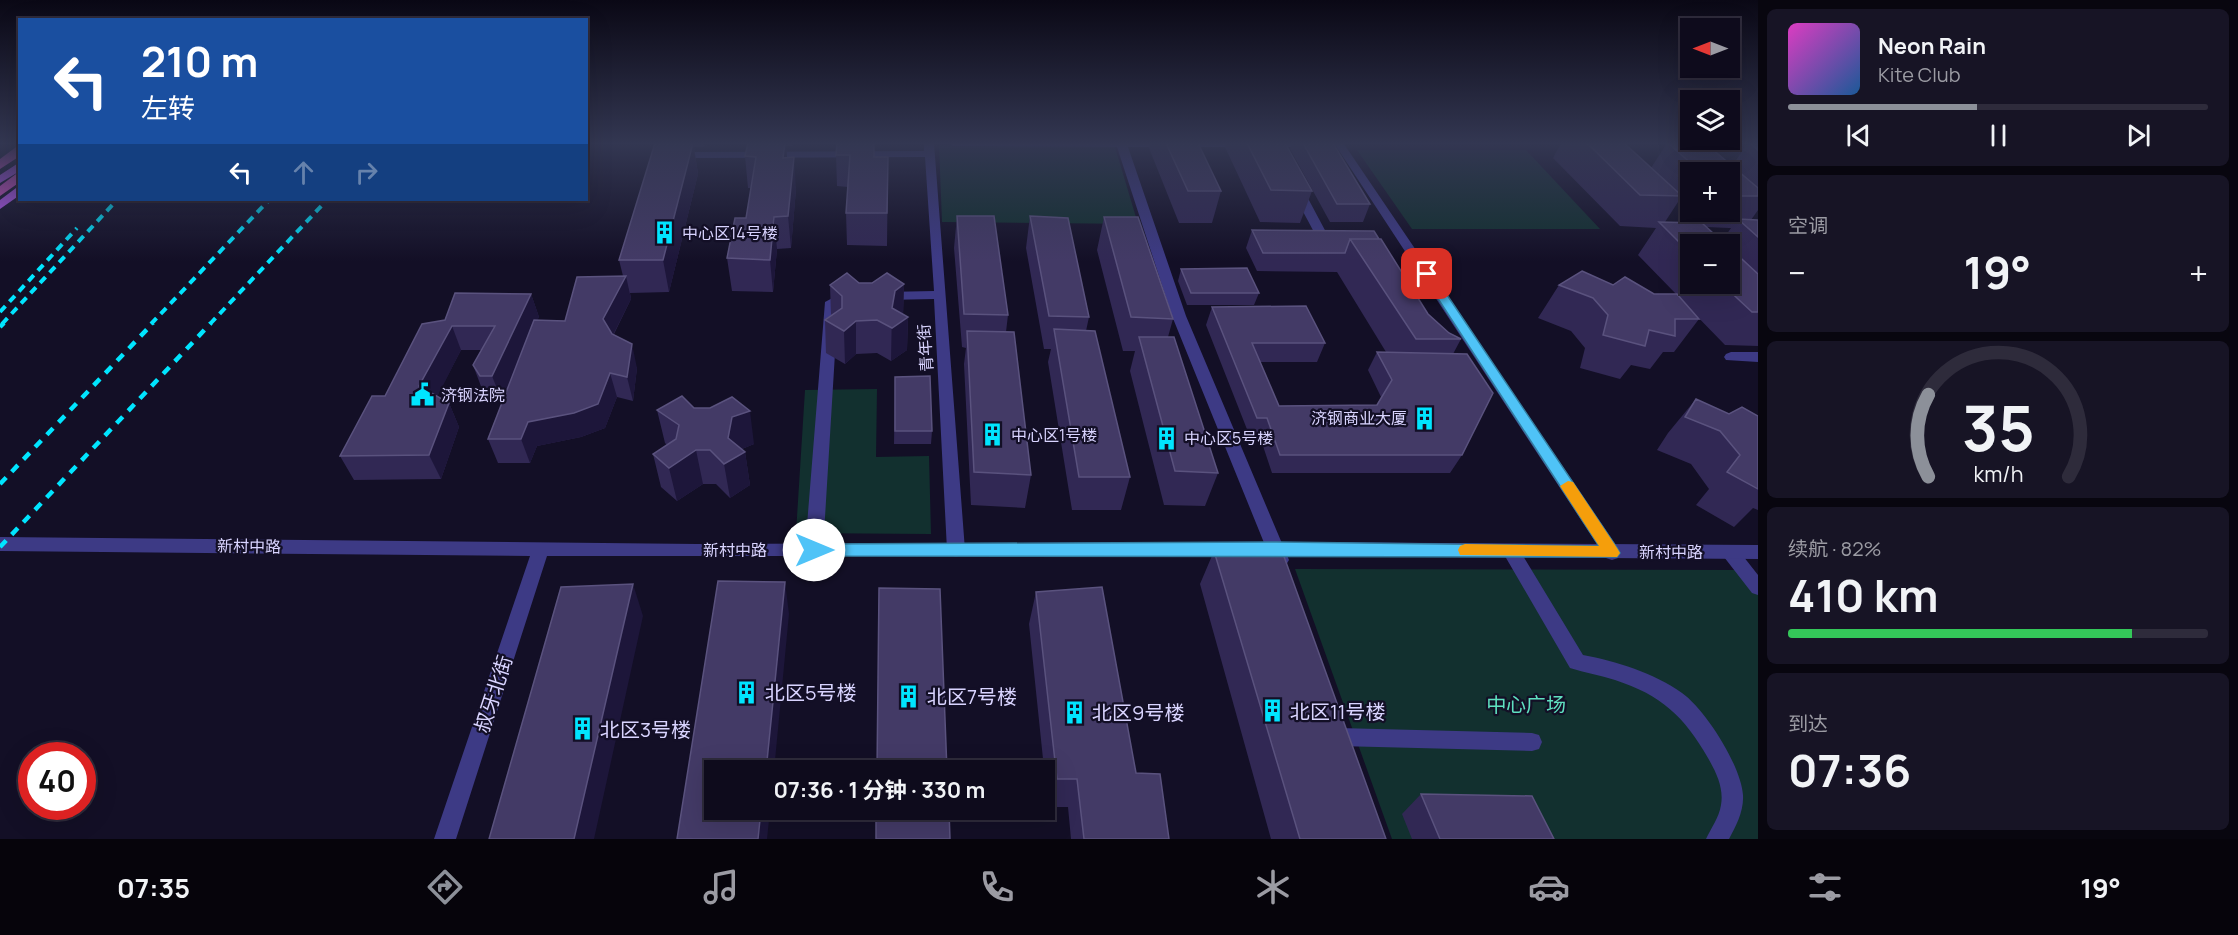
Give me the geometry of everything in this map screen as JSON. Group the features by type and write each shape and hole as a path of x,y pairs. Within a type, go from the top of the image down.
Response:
{"highway":[{"path":"0,192 12,182"}],"main road":[{"path":"0,206 18,190"}],"street":[{"name":"青年街","path":"931,182 956,550"},
{"path":"1134,182 1179,316 1276,549 1287,582"},
{"path":"1292,182 1321,234"},
{"path":"1367,182 1612,553"},
{"path":"875,296 940,295"},
{"path":"814,550 831,302 843,296 854,296"},
{"path":"1731,357 1758,357"},
{"name":"新村中路","path":"0,544 541,549 1276,549 1612,553 1758,552"},
{"name":"叔牙北街","path":"446,839 541,549"},
{"path":"1511,551 1576,663 1610,668 1677,700 1699,728 1720,758 1732,792 1729,819 1717,839"},
{"path":"1730,552 1758,588"},
{"path":"1331,714 1346,759"},
{"path":"1338,737 1532,742"}],"green space":[{"path":"940,182 1126,182 1138,224 942,222"},
{"path":"1379,182 1556,182 1600,229 1412,229"},
{"path":"877,389 876,457 929,456 931,534 796,533 805,390"},
{"name":"中心广场","path":"1295,569 1741,570 1758,592 1758,839 1392,839"}],"building":[{"path":"643,182 683,182 663,260 619,260"},
{"path":"752,182 791,182 788,216 774,217 770,260 727,258 735,218 746,218"},
{"path":"848,182 888,182 887,213 846,213"},
{"path":"1184,182 1217,182 1221,191 1188,191"},
{"path":"1267,182 1307,182 1312,191 1271,190"},
{"path":"1325,182 1357,182 1370,204 1337,204"},
{"path":"1627,182 1667,182 1680,196 1640,195"},
{"path":"1740,182 1751,182 1758,188 1758,196 1740,196"},
{"path":"957,216 994,216 1008,315 964,314"},
{"path":"1030,216 1068,218 1089,317 1049,316"},
{"path":"1104,217 1138,217 1173,319 1131,317"},
{"path":"1740,219 1758,220 1758,237 1740,221"},
{"path":"1659,222 1702,223 1714,234 1680,234 1680,243"},
{"path":"1252,230 1374,231 1379,239 1350,239 1345,253 1263,253"},
{"path":"1350,239 1381,239 1428,314 1449,333 1461,339 1416,339"},
{"path":"1740,257 1758,274 1758,312 1752,312 1733,294 1740,294"},
{"path":"1247,268 1259,293 1191,293 1181,269"},
{"path":"1582,271 1613,285 1625,277 1654,294 1677,294 1699,319 1675,319 1675,336 1649,330 1645,346 1603,335 1608,315 1593,298 1559,285"},
{"path":"847,273 859,283 872,283 887,273 904,284 895,291 892,308 908,317 892,328 877,320 856,321 844,331 825,320 842,308 842,296 830,285"},
{"path":"626,276 603,319 612,334 632,344 627,377 610,373 598,404 574,413 528,422 521,439 488,439 534,320 565,321 577,277"},
{"path":"455,293 531,294 492,376 480,376 473,365 495,326 452,326 419,386 449,403 429,455 340,456 372,396 385,396 422,324 445,320"},
{"path":"1306,306 1325,343 1252,343 1279,406 1377,405 1392,380 1377,352 1467,354 1493,393 1462,455 1280,455 1267,418 1257,418 1212,307"},
{"path":"1054,329 1095,331 1130,477 1079,477"},
{"name":"中心区1号楼","path":"967,331 1014,332 1031,475 974,472"},
{"path":"1139,337 1174,337 1218,473 1175,471"},
{"path":"930,376 932,431 895,431 895,377"},
{"path":"682,396 694,408 710,408 732,397 750,411 732,417 728,438 745,452 724,464 710,450 696,450 669,468 653,454 676,439 679,425 657,410"},
{"path":"1696,399 1729,414 1742,407 1758,416 1758,489 1727,472 1740,455 1720,431 1685,417"},
{"path":"1214,551 1282,551 1386,839 1300,839"},
{"name":"北区5号楼","path":"718,581 785,582 767,760 704,760 704,820 760,820 758,839 677,839"},
{"name":"北区3号楼","path":"633,584 574,839 489,839 561,587"},
{"name":"北区9号楼","path":"1102,587 1136,773 1160,774 1169,839 1084,839 1077,779 1057,779 1036,592"},
{"name":"北区7号楼","path":"879,588 940,589 947,760 877,760"},
{"path":"1421,794 1532,796 1554,839 1440,839"},
{"path":"876,820 949,820 950,839 876,839"}],"railway":[{"path":"2,324 116,201"},
{"path":"151,324 268,201"},
{"path":"210,324 326,201"},
{"path":"0,312 77,228"},
{"path":"0,327 4,323"},
{"path":"0,484 153,323"},
{"path":"0,547 211,323"}],"slow traffic":[{"path":"1465,550 1612,553 1568,486"}],"place":[{"name":"中心区14号楼","path":"664,233"},
{"name":"济钢法院","path":"423,395"},
{"name":"济钢商业大厦","path":"1425,418"},
{"name":"中心区1号楼","path":"993,435"},
{"name":"中心区5号楼","path":"1166,438"},
{"name":"北区5号楼","path":"747,692"},
{"name":"北区7号楼","path":"909,696"},
{"name":"北区11号楼","path":"1272,711"},
{"name":"北区9号楼","path":"1074,712"},
{"name":"北区3号楼","path":"582,729"}],"route":[{"path":"814,550 1276,549 1612,553 1427,274"}]}
